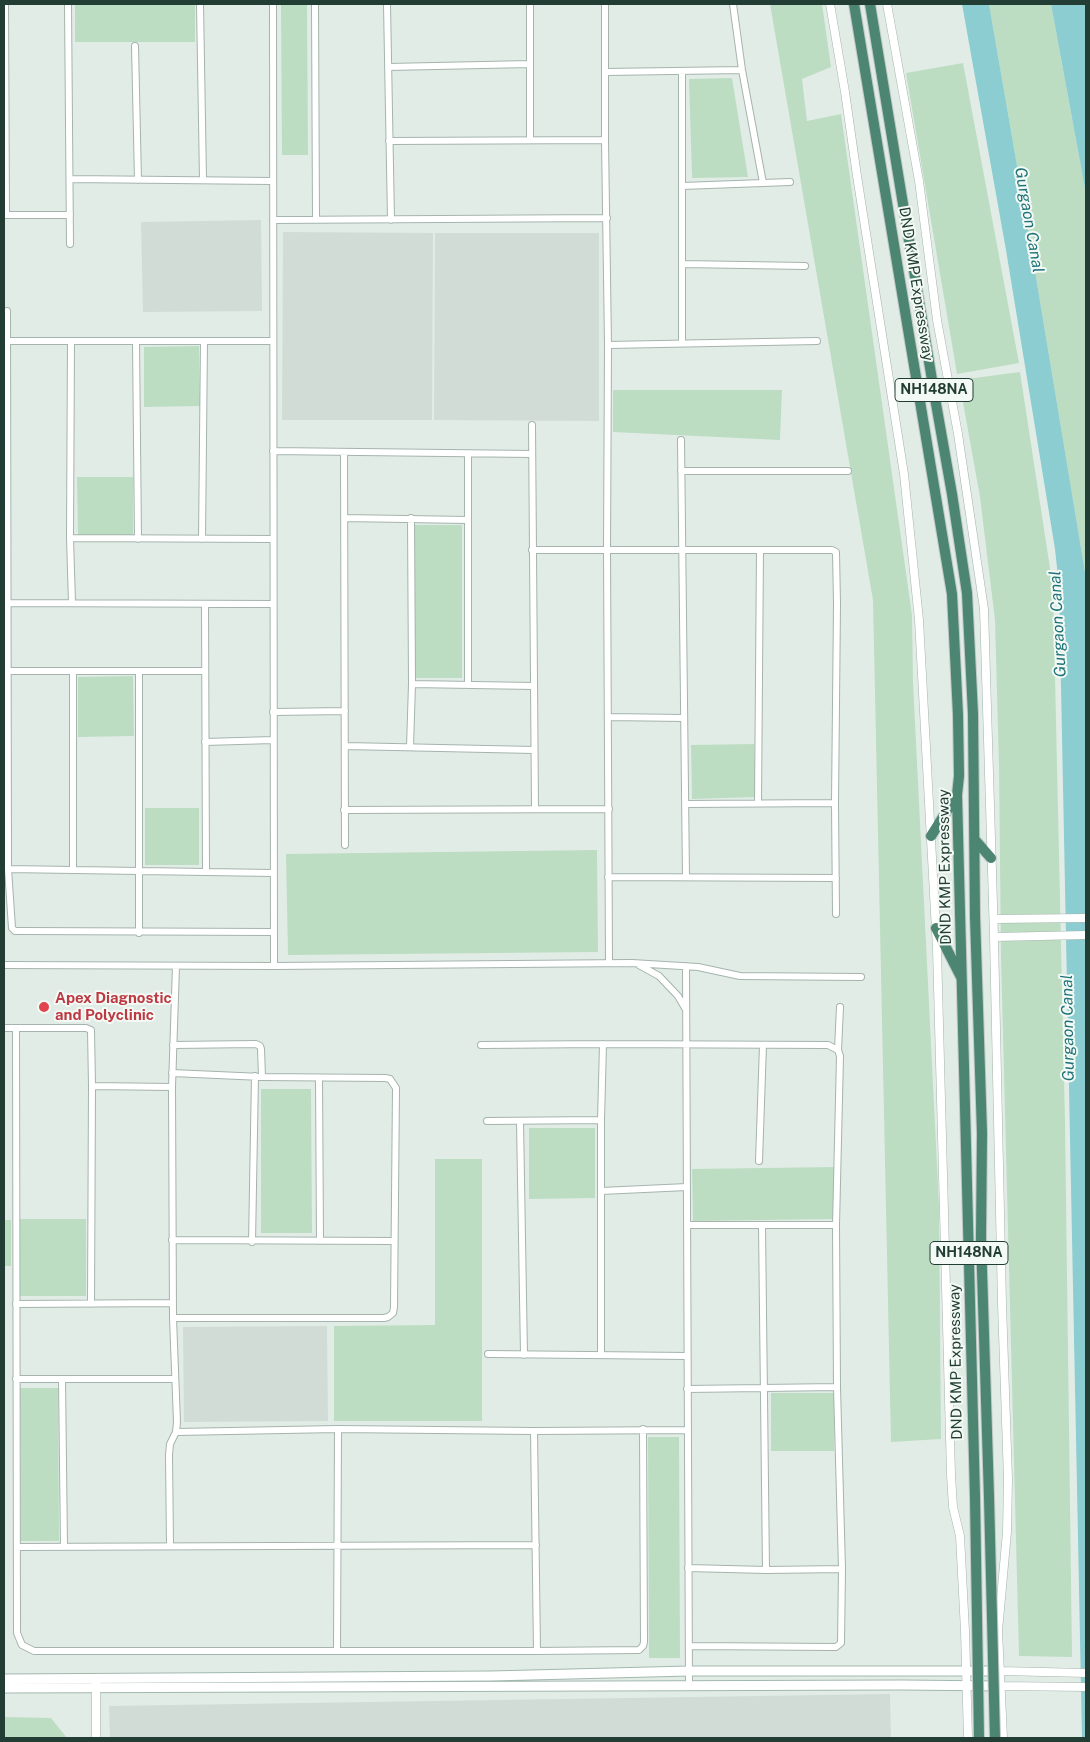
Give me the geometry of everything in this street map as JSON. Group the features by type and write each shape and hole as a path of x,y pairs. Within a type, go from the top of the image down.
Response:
{"highway":[{"name":"DND KMP Expressway","path":"854,4 952,594 958,732 959,776 957,796 975,1497 979,1738"},
{"name":"DND KMP Expressway","path":"870,4 967,593 973,714 975,916 982,1133 982,1238 995,1738"},
{"path":"931,836 957,796"},
{"path":"975,840 991,858"},
{"path":"936,928 962,980"}],"main road":[{"path":"4,1688 96,1683 689,1671 1000,1671"},
{"path":"4,1679 96,1683 1001,1686"}],"street":[{"path":"5,4 5,215 70,215"},
{"path":"68,4 70,244"},
{"path":"200,4 203,180"},
{"path":"273,4 274,966"},
{"path":"315,4 316,219"},
{"path":"387,4 391,220"},
{"path":"530,4 530,140"},
{"path":"605,4 608,344 609,963"},
{"path":"733,4 742,70 763,183"},
{"path":"830,4 904,474 919,620 936,928 951,1476 953,1507 960,1536 966,1631 965,1672 968,1738"},
{"path":"887,4 919,181 937,320 958,434 984,609 994,919 998,1182 1008,1479 1007,1532 998,1631 1003,1738"},
{"path":"135,46 138,180"},
{"path":"388,67 530,64"},
{"path":"605,72 742,70"},
{"path":"682,71 682,343"},
{"path":"390,141 605,140"},
{"path":"70,179 274,181"},
{"path":"682,186 790,182"},
{"path":"273,220 607,218"},
{"path":"683,264 805,266"},
{"path":"7,311 8,869 11,925 15,931 274,932"},
{"path":"7,341 274,341"},
{"path":"71,341 70,538 72,603"},
{"path":"136,341 138,539"},
{"path":"202,539 204,341"},
{"path":"608,344 817,341"},
{"path":"532,425 535,809"},
{"path":"681,440 686,877"},
{"path":"274,450 532,454"},
{"path":"344,452 345,845"},
{"path":"468,454 468,685"},
{"path":"681,471 848,471"},
{"path":"344,518 468,520"},
{"path":"410,747 412,684 411,518"},
{"path":"70,538 273,539"},
{"path":"532,550 832,550 836,552 836,914"},
{"path":"758,804 760,550"},
{"path":"7,603 274,604"},
{"path":"205,604 206,872"},
{"path":"7,671 205,671"},
{"path":"73,671 73,870"},
{"path":"138,932 139,671"},
{"path":"412,684 534,686"},
{"path":"273,712 345,711"},
{"path":"608,717 684,718"},
{"path":"205,742 273,740"},
{"path":"346,746 534,750"},
{"path":"686,804 835,803"},
{"path":"344,810 608,809"},
{"path":"8,869 274,873"},
{"path":"608,877 836,878"},
{"path":"994,919 1086,918"},
{"path":"994,937 1086,935"},
{"path":"632,963 644,967 659,976 678,996 686,1010"},
{"path":"4,965 274,966 632,963 708,968 717,972 740,976 861,977"},
{"path":"170,1546 169,1456 170,1444 176,1432 177,1422 172,1240 172,1073 176,966"},
{"path":"686,966 689,1686"},
{"path":"689,1646 839,1646 841,1641 842,1569 836,1387 836,1225 840,1007"},
{"path":"4,1028 86,1028 91,1030 91,1304"},
{"path":"16,1028 17,1634 22,1645 34,1651 338,1650 537,1652 639,1650 643,1646 643,1429"},
{"path":"173,1044 256,1044 262,1049 258,1076 252,1242"},
{"path":"601,1355 601,1120 603,1044"},
{"path":"481,1045 763,1045 828,1046 838,1050"},
{"path":"759,1161 763,1045"},
{"path":"172,1073 319,1078 385,1078 390,1079 396,1088 393,1313 388,1317 173,1318"},
{"path":"319,1078 320,1241"},
{"path":"92,1086 172,1087"},
{"path":"486,1121 601,1120"},
{"path":"520,1121 524,1354"},
{"path":"601,1191 687,1187"},
{"path":"687,1225 836,1225"},
{"path":"762,1226 766,1570"},
{"path":"172,1240 252,1242 394,1241"},
{"path":"16,1304 173,1303"},
{"path":"488,1354 687,1356"},
{"path":"16,1379 175,1379"},
{"path":"62,1379 64,1546"},
{"path":"688,1389 836,1387"},
{"path":"176,1432 338,1429 688,1430"},
{"path":"338,1429 338,1650"},
{"path":"534,1431 537,1652"},
{"path":"17,1547 338,1544 536,1545"},
{"path":"688,1568 842,1569"},
{"path":"1000,1671 1086,1673"},
{"path":"96,1683 96,1738"},
{"path":"1001,1686 1086,1687"}],"shaded area":[{"path":"261,220 262,311 143,312 141,222"},
{"path":"283,232 433,233 432,420 282,420"},
{"path":"435,233 599,233 599,421 434,420"},
{"path":"327,1326 328,1421 184,1422 183,1327"},
{"path":"890,1694 891,1738 110,1738 109,1706"}],"green space":[{"path":"75,4 195,4 195,42 75,42"},
{"path":"281,4 307,4 308,155 282,155"},
{"path":"770,4 822,4 831,67 802,79 807,121 841,114 912,615 913,682 939,1205 941,1439 891,1442 873,600"},
{"path":"989,4 1051,4 1086,194 1086,578 1028,229"},
{"path":"963,63 1019,363 957,374 906,73"},
{"path":"732,78 748,177 692,178 689,79"},
{"path":"199,346 200,406 144,407 144,347"},
{"path":"1020,372 1053,588 1065,1122 1072,1657 1019,1656 1001,957 995,620 980,497 959,380"},
{"path":"613,390 782,390 780,440 613,432"},
{"path":"77,477 133,477 133,537 78,537"},
{"path":"415,525 462,525 462,678 415,678"},
{"path":"133,676 134,736 78,737 78,677"},
{"path":"754,744 756,797 692,799 691,745"},
{"path":"145,808 199,808 199,865 145,865"},
{"path":"597,850 598,952 288,955 286,854"},
{"path":"261,1089 311,1089 312,1233 261,1233"},
{"path":"529,1128 595,1128 595,1198 529,1199"},
{"path":"435,1159 482,1159 482,1421 334,1421 334,1326 435,1325"},
{"path":"835,1167 836,1219 693,1221 692,1169"},
{"path":"20,1219 86,1219 86,1296 20,1296"},
{"path":"4,1220 11,1220 11,1266 4,1266"},
{"path":"20,1388 58,1388 59,1541 21,1541"},
{"path":"771,1393 834,1393 834,1451 771,1451"},
{"path":"648,1437 679,1437 680,1658 649,1658"},
{"path":"4,1717 51,1718 67,1738 4,1738"}],"water":[{"name":"Gurgaon Canal","path":"962,4 989,4 1086,578 1086,1738 1082,1738 1059,586 1055,549 1006,250"},
{"path":"1051,4 1086,4 1086,194"}],"place":[{"name":"Apex Diagnostic and Polyclinic","path":"44,1007"}]}
